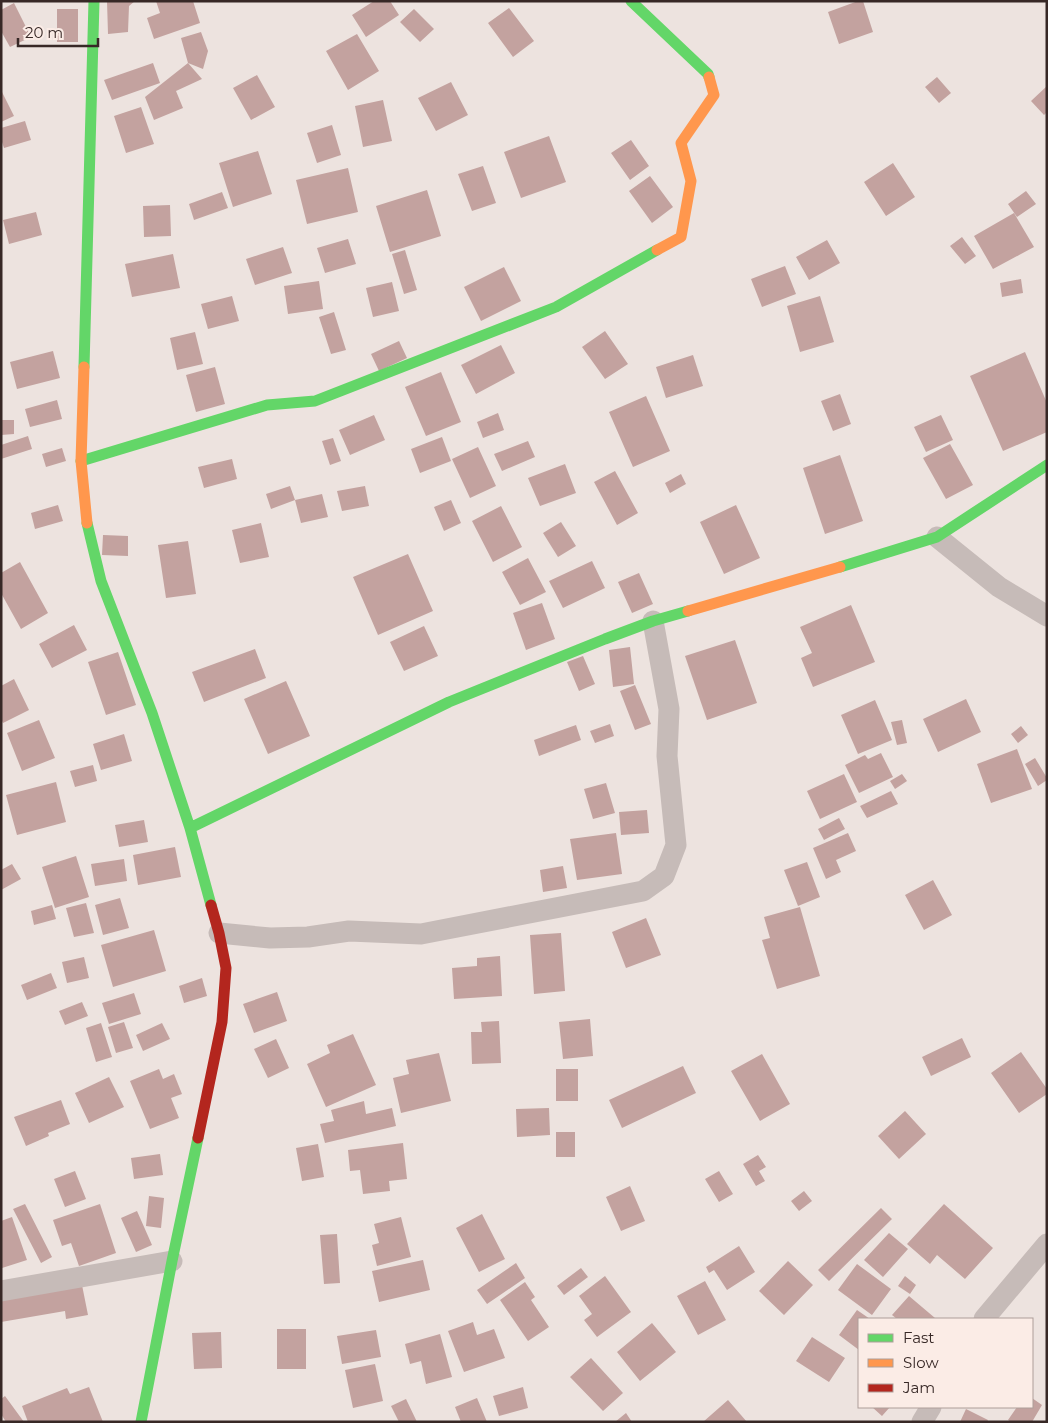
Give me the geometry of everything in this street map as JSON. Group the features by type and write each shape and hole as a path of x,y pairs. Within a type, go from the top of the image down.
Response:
{"street":[{"path":"94,1 81,461 87,525 101,581 152,713 190,828 219,933 226,968 222,1022 172,1261 141,1422"},
{"path":"81,461 267,405 316,401 556,307 682,237 691,181 682,143 714,95 708,74 631,1"},
{"path":"190,828 449,702 653,621 873,558 937,537 1047,465"},
{"path":"937,537 999,587 1047,616"},
{"path":"219,933 270,938 308,937 349,931 421,934 643,891 664,876 676,845 667,756 669,709 653,621"},
{"path":"985,1318 1047,1244"},
{"path":"1,1291 172,1261"},
{"path":"922,1422 930,1408"}],"building":[{"path":"107,1 135,1 129,6 128,32 108,34"},
{"path":"156,1 193,1 200,23 154,39 147,18 160,13"},
{"path":"374,1 390,1 399,15 366,37 352,15"},
{"path":"863,1 873,32 839,44 828,12"},
{"path":"14,3 31,37 10,47 1,31 1,10"},
{"path":"509,8 534,41 513,57 488,23"},
{"path":"57,9 78,9 78,42 57,42"},
{"path":"414,9 434,29 420,42 400,22"},
{"path":"201,32 208,51 203,69 188,63 181,38"},
{"path":"357,34 379,71 348,90 326,51"},
{"path":"153,63 160,83 112,100 104,80"},
{"path":"188,63 202,79 176,91 183,108 154,120 145,97"},
{"path":"257,75 275,107 251,120 233,88"},
{"path":"937,77 951,93 939,103 925,87"},
{"path":"451,82 468,115 436,131 418,98"},
{"path":"1047,86 1047,112 1044,115 1031,101"},
{"path":"1,90 14,116 1,122"},
{"path":"383,100 392,141 363,147 355,106"},
{"path":"141,107 154,144 126,153 114,116"},
{"path":"25,121 31,140 4,148 1,139 1,128"},
{"path":"332,125 341,155 317,163 307,133"},
{"path":"549,136 566,182 521,198 504,152"},
{"path":"631,140 649,166 630,180 611,153"},
{"path":"258,151 272,194 233,207 219,163"},
{"path":"893,163 915,197 886,216 864,182"},
{"path":"483,166 496,203 472,211 458,174"},
{"path":"348,168 358,212 307,224 296,180"},
{"path":"650,176 673,207 652,223 629,191"},
{"path":"427,190 441,236 390,252 376,206"},
{"path":"1026,191 1036,204 1017,217 1008,204"},
{"path":"222,192 228,208 194,220 189,204"},
{"path":"170,205 171,236 144,237 143,206"},
{"path":"36,212 42,235 9,244 3,220"},
{"path":"1014,213 1034,247 993,269 974,236"},
{"path":"962,237 976,256 965,264 950,246"},
{"path":"348,239 356,264 325,273 317,248"},
{"path":"827,240 840,263 809,280 796,257"},
{"path":"283,247 292,273 255,285 246,259"},
{"path":"405,250 417,290 404,294 392,254"},
{"path":"173,254 180,288 132,297 125,264"},
{"path":"785,266 796,294 762,307 751,279"},
{"path":"504,267 521,301 481,321 464,287"},
{"path":"1021,279 1023,293 1002,297 1000,283"},
{"path":"319,281 323,309 288,314 284,286"},
{"path":"392,282 399,311 373,317 366,288"},
{"path":"232,296 239,321 208,329 201,304"},
{"path":"820,296 834,342 800,352 787,306"},
{"path":"334,312 346,350 331,354 319,317"},
{"path":"605,331 628,364 605,379 582,347"},
{"path":"195,332 203,364 177,370 170,338"},
{"path":"399,341 407,358 379,371 371,354"},
{"path":"501,345 515,373 476,394 461,365"},
{"path":"53,351 60,378 17,389 10,362"},
{"path":"1025,352 1047,403 1047,432 1003,451 970,376"},
{"path":"693,355 703,386 666,398 656,367"},
{"path":"215,367 225,404 196,412 186,375"},
{"path":"441,372 461,422 426,436 405,387"},
{"path":"840,394 851,424 833,431 821,401"},
{"path":"646,396 670,451 633,467 609,412"},
{"path":"57,400 62,419 30,427 25,409"},
{"path":"498,413 504,430 483,438 477,422"},
{"path":"374,415 385,440 350,455 339,430"},
{"path":"941,415 953,440 926,452 914,427"},
{"path":"1,420 14,420 14,434 1,435"},
{"path":"28,436 32,449 1,459 1,445"},
{"path":"442,437 451,461 420,473 411,449"},
{"path":"333,438 341,461 330,465 322,441"},
{"path":"528,441 535,457 502,471 494,454"},
{"path":"950,444 973,485 946,499 923,458"},
{"path":"478,447 496,486 470,498 452,459"},
{"path":"62,448 66,461 46,467 42,454"},
{"path":"840,455 863,521 825,534 803,468"},
{"path":"232,459 237,479 204,488 198,467"},
{"path":"565,464 576,493 540,506 528,478"},
{"path":"615,471 638,513 617,525 594,482"},
{"path":"681,474 686,484 670,493 665,483"},
{"path":"290,486 295,500 271,509 266,494"},
{"path":"365,486 369,506 342,511 337,491"},
{"path":"322,494 328,517 301,523 295,500"},
{"path":"451,500 461,523 444,531 434,507"},
{"path":"58,505 63,521 35,529 31,513"},
{"path":"736,505 760,558 724,574 700,522"},
{"path":"501,506 522,547 493,562 472,521"},
{"path":"561,522 576,546 558,557 543,533"},
{"path":"261,523 269,557 240,563 232,530"},
{"path":"103,535 128,536 128,556 102,555"},
{"path":"188,541 196,594 166,598 158,545"},
{"path":"408,554 433,611 378,635 353,577"},
{"path":"528,558 546,592 520,605 502,572"},
{"path":"592,561 605,588 563,608 549,581"},
{"path":"20,562 48,613 21,629 1,593 1,573"},
{"path":"639,573 653,604 632,613 618,582"},
{"path":"542,603 555,639 526,650 513,613"},
{"path":"851,605 875,662 813,687 801,658 812,653 800,627"},
{"path":"74,625 87,650 52,668 39,644"},
{"path":"424,626 438,656 404,671 390,642"},
{"path":"735,640 757,703 707,720 685,656"},
{"path":"630,647 634,684 613,687 609,650"},
{"path":"255,649 266,678 204,702 192,672"},
{"path":"118,652 136,705 106,715 88,662"},
{"path":"583,656 595,684 579,691 567,662"},
{"path":"14,679 29,710 3,723 1,719 1,686"},
{"path":"286,681 310,736 268,754 244,699"},
{"path":"635,685 651,724 635,730 620,691"},
{"path":"966,699 981,732 938,752 923,719"},
{"path":"875,700 892,740 858,754 841,715"},
{"path":"39,720 55,758 22,771 7,733"},
{"path":"902,720 907,743 897,745 891,722"},
{"path":"610,724 614,736 595,743 590,731"},
{"path":"576,725 581,740 539,756 534,740"},
{"path":"1021,726 1028,735 1018,743 1011,734"},
{"path":"124,734 132,761 101,770 93,744"},
{"path":"1017,749 1032,789 991,803 977,764"},
{"path":"881,753 893,777 859,793 845,765 865,755 868,759"},
{"path":"1035,758 1047,778 1038,786 1025,764"},
{"path":"93,765 97,781 75,787 70,771"},
{"path":"844,774 857,802 820,819 807,791"},
{"path":"902,774 907,781 895,789 890,781"},
{"path":"56,782 66,822 17,835 6,795"},
{"path":"606,783 615,813 593,819 584,789"},
{"path":"891,791 898,804 867,818 860,806"},
{"path":"647,810 649,833 621,835 619,812"},
{"path":"839,818 845,829 824,840 818,829"},
{"path":"144,820 148,842 119,847 115,825"},
{"path":"616,833 622,874 577,880 570,839"},
{"path":"848,833 856,851 836,860 841,872 826,879 813,848"},
{"path":"175,847 181,877 138,885 133,855"},
{"path":"76,856 89,897 55,908 42,867"},
{"path":"124,859 127,881 95,886 91,864"},
{"path":"807,862 820,897 798,906 784,870"},
{"path":"12,864 21,879 1,890 1,870"},
{"path":"563,866 567,888 543,892 540,870"},
{"path":"933,880 952,915 924,930 905,895"},
{"path":"120,898 129,928 103,935 95,905"},
{"path":"86,903 94,933 74,937 66,908"},
{"path":"52,905 56,919 34,925 31,911"},
{"path":"800,907 820,976 777,989 762,940 770,938 764,917"},
{"path":"646,918 661,955 626,968 612,932"},
{"path":"154,930 166,971 113,987 101,945"},
{"path":"561,933 565,991 534,994 530,935"},
{"path":"500,956 502,996 454,999 452,968 477,966 477,958"},
{"path":"84,957 89,978 67,983 62,962"},
{"path":"51,973 57,988 27,1000 21,985"},
{"path":"202,978 207,996 184,1003 179,986"},
{"path":"277,992 287,1021 254,1033 243,1004"},
{"path":"134,993 141,1014 109,1024 102,1003"},
{"path":"82,1002 88,1016 65,1025 59,1011"},
{"path":"590,1019 593,1056 563,1059 559,1022"},
{"path":"499,1021 501,1063 472,1064 471,1032 482,1032 481,1022"},
{"path":"124,1022 133,1048 116,1053 108,1027"},
{"path":"101,1023 112,1057 96,1062 86,1028"},
{"path":"162,1023 170,1039 143,1051 136,1035"},
{"path":"353,1034 376,1085 326,1107 307,1064 330,1053 327,1045"},
{"path":"962,1038 971,1057 931,1076 922,1057"},
{"path":"276,1039 289,1068 268,1078 254,1049"},
{"path":"1021,1052 1047,1089 1047,1094 1019,1113 991,1073"},
{"path":"439,1053 451,1101 401,1113 393,1078 409,1074 406,1060"},
{"path":"762,1054 790,1104 760,1121 731,1071"},
{"path":"683,1066 696,1093 622,1128 609,1100"},
{"path":"159,1069 163,1079 174,1074 182,1094 171,1098 179,1118 150,1129 130,1081"},
{"path":"556,1069 578,1069 578,1101 556,1101"},
{"path":"109,1077 124,1107 89,1123 75,1093"},
{"path":"61,1100 70,1124 48,1133 49,1136 26,1146 14,1117"},
{"path":"364,1101 366,1114 392,1108 396,1126 325,1143 320,1124 334,1121 331,1110"},
{"path":"549,1108 550,1135 517,1137 516,1109"},
{"path":"905,1111 926,1134 899,1159 878,1136"},
{"path":"556,1132 575,1132 575,1157 556,1157"},
{"path":"403,1143 407,1179 389,1181 390,1191 363,1194 360,1170 350,1171 348,1150"},
{"path":"318,1144 324,1177 302,1181 296,1148"},
{"path":"160,1154 163,1175 134,1179 131,1158"},
{"path":"758,1155 766,1167 759,1171 765,1181 756,1186 743,1164"},
{"path":"75,1171 86,1199 65,1207 54,1179"},
{"path":"719,1171 733,1194 719,1202 705,1179"},
{"path":"630,1186 645,1221 621,1231 606,1197"},
{"path":"804,1191 812,1201 799,1211 791,1201"},
{"path":"149,1196 164,1198 161,1228 146,1226"},
{"path":"25,1204 52,1257 41,1263 13,1209"},
{"path":"100,1204 116,1253 79,1266 71,1243 62,1246 53,1220"},
{"path":"944,1204 993,1248 965,1279 937,1255 930,1264 907,1244"},
{"path":"881,1208 892,1219 829,1281 818,1270"},
{"path":"137,1211 152,1245 136,1252 121,1218"},
{"path":"482,1214 505,1259 479,1272 456,1228"},
{"path":"12,1217 27,1260 2,1268 1,1221"},
{"path":"401,1217 411,1257 377,1266 372,1245 379,1243 374,1224"},
{"path":"889,1233 908,1249 883,1277 864,1260"},
{"path":"337,1234 340,1283 324,1284 320,1235"},
{"path":"739,1246 755,1272 727,1290 714,1270 709,1273 706,1267"},
{"path":"423,1260 430,1290 379,1302 372,1271"},
{"path":"788,1261 813,1285 784,1315 759,1291"},
{"path":"516,1263 525,1278 487,1304 477,1290"},
{"path":"857,1264 891,1289 872,1315 838,1290"},
{"path":"581,1268 588,1277 564,1295 557,1286"},
{"path":"605,1276 631,1312 597,1337 584,1320 592,1314 579,1296"},
{"path":"905,1276 916,1285 910,1294 898,1286"},
{"path":"705,1281 726,1320 698,1335 677,1296"},
{"path":"525,1282 535,1297 531,1300 549,1327 528,1341 500,1300"},
{"path":"82,1285 88,1315 66,1319 65,1311 1,1322 1,1300"},
{"path":"909,1296 935,1318 896,1318 892,1315"},
{"path":"857,1310 869,1318 858,1318 858,1349 839,1335"},
{"path":"473,1322 477,1335 494,1329 505,1358 464,1372 448,1331"},
{"path":"652,1323 676,1352 640,1381 617,1352"},
{"path":"277,1329 306,1329 306,1369 277,1369"},
{"path":"376,1330 381,1357 342,1364 337,1336"},
{"path":"221,1332 222,1368 194,1369 192,1333"},
{"path":"440,1334 452,1377 426,1384 421,1361 410,1364 405,1344"},
{"path":"812,1337 845,1358 829,1382 796,1361"},
{"path":"591,1358 623,1393 603,1411 570,1377"},
{"path":"375,1364 383,1401 353,1408 345,1370"},
{"path":"89,1387 103,1422 28,1422 22,1406 67,1388 70,1394"},
{"path":"523,1387 528,1408 499,1416 493,1396"},
{"path":"5,1396 24,1422 6,1422 1,1414 1,1399"},
{"path":"477,1398 487,1422 461,1422 455,1407"},
{"path":"406,1399 417,1422 399,1422 391,1406"},
{"path":"1033,1399 1042,1405 1032,1422 1011,1422 1008,1420 1016,1408 1033,1408"},
{"path":"728,1400 747,1422 703,1422"},
{"path":"873,1408 889,1408 882,1416"},
{"path":"966,1409 988,1420 987,1422 960,1422"},
{"path":"626,1413 632,1422 615,1422"}],"traffic: fast":[{"path":"84,367 94,1"},
{"path":"631,1 709,77"},
{"path":"81,461 267,405 315,401 556,307 657,250"},
{"path":"840,567 937,537 1047,465"},
{"path":"87,523 101,581 152,713 190,828 211,905"},
{"path":"190,828 449,702 605,639 653,621 688,611"},
{"path":"141,1422 198,1138"}],"traffic: slow":[{"path":"657,250 681,237 691,181 681,143 714,95 709,77"},
{"path":"84,367 81,461 87,523"},
{"path":"688,611 840,567"}],"traffic: jam":[{"path":"198,1138 222,1022 226,968 211,905"}]}
